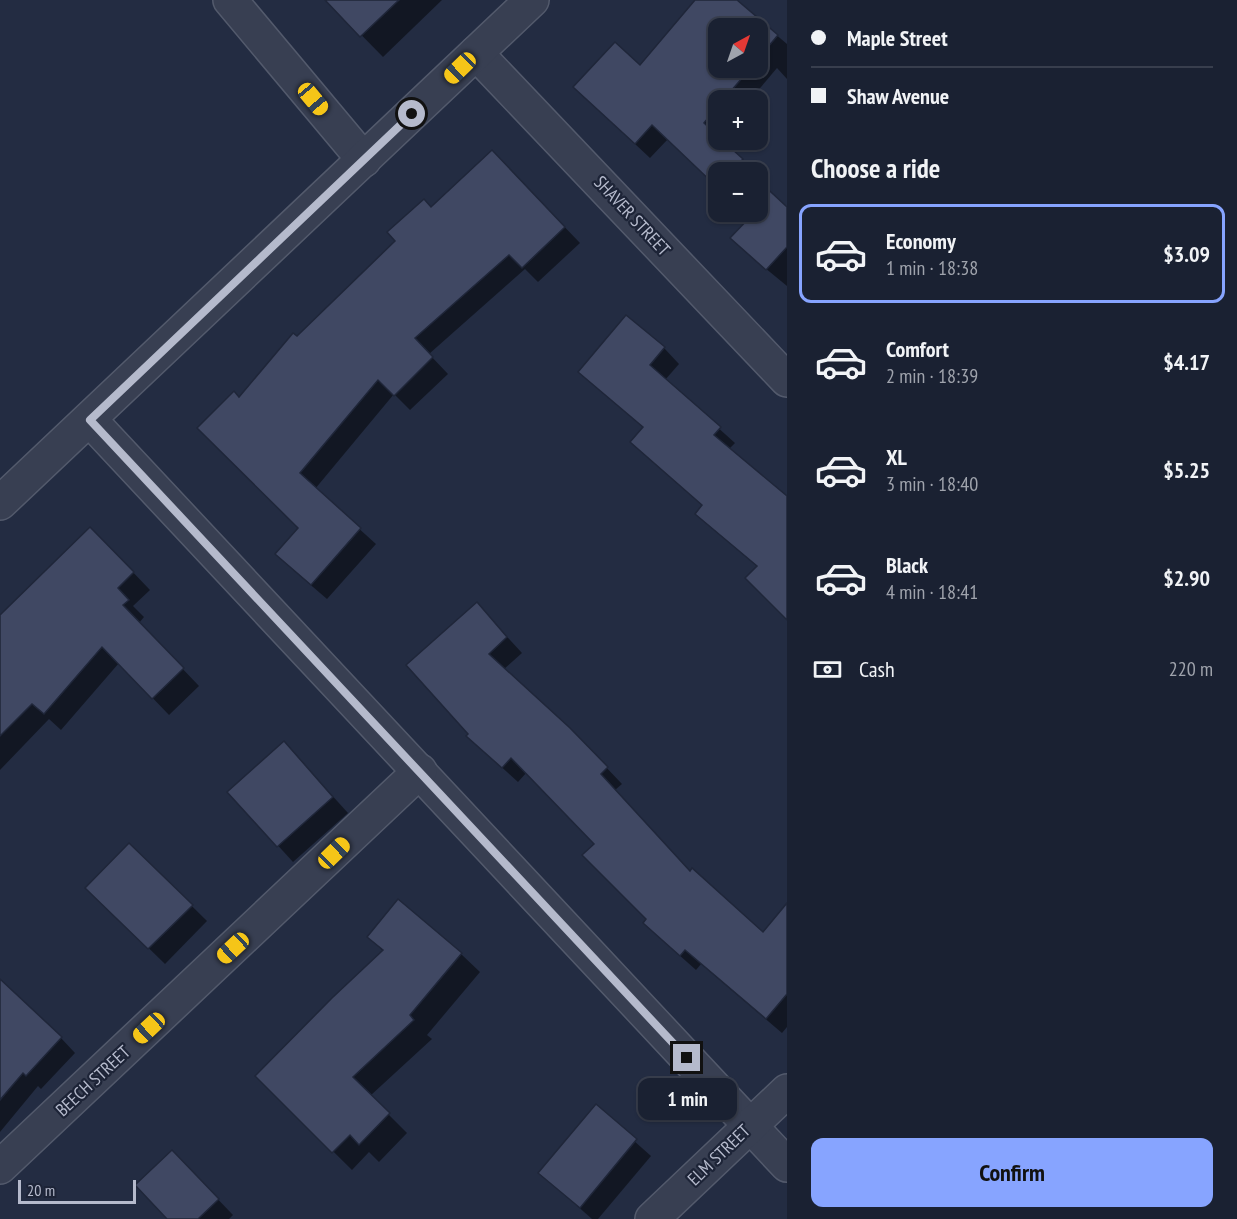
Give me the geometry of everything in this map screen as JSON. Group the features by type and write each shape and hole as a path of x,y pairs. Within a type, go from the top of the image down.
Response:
{"street":[{"path":"230,0 364,160"},
{"path":"0,503 532,0"},
{"name":"SHAVER STREET","path":"476,53 787,380"},
{"path":"90,420 787,1165"},
{"name":"BEECH STREET","path":"0,1167 420,771"},
{"name":"ELM STREET","path":"652,1219 787,1091"}],"building":[{"path":"325,0 399,0 360,37"},
{"path":"695,0 737,0 758,18 708,18 708,78 742,78 732,90 708,90 708,118 704,123 708,127 708,150 733,150 743,159 740,162 708,162 708,178 652,125 635,144 573,87 615,42 640,65"},
{"path":"768,26 778,35 768,47"},
{"path":"492,150 565,227 522,268 509,255 415,338 433,357 394,396 378,380 300,473 361,528 311,585 275,554 298,528 197,428 234,391 239,397 293,333 297,336 395,241 387,232 424,199 431,207"},
{"path":"768,189 787,207 787,247 766,270 730,238 745,222 768,222"},
{"path":"626,315 665,347 650,365 721,427 714,435 787,496 787,620 745,578 757,566 695,514 702,505 630,442 643,427 578,372"},
{"path":"90,527 134,572 118,588 129,600 123,605 184,668 152,699 102,647 44,714 32,704 0,736 0,615"},
{"path":"477,602 507,637 489,654 570,728 608,767 601,774 690,871 692,868 763,932 787,903 787,994 766,1019 685,950 680,956 643,923 646,919 582,855 594,844 511,758 502,768 466,736 468,734 406,665"},
{"path":"284,741 333,797 277,847 227,792"},
{"path":"129,843 193,905 148,949 85,888"},
{"path":"398,899 462,953 410,1015 414,1020 353,1077 390,1113 359,1145 350,1135 332,1153 255,1076 383,950 367,937"},
{"path":"0,979 62,1037 26,1076 23,1073 0,1100"},
{"path":"596,1104 637,1139 580,1208 538,1173"},
{"path":"172,1150 219,1199 198,1219 167,1219 135,1185"}],"route":[{"path":"412,114 90,420 687,1058"}]}
